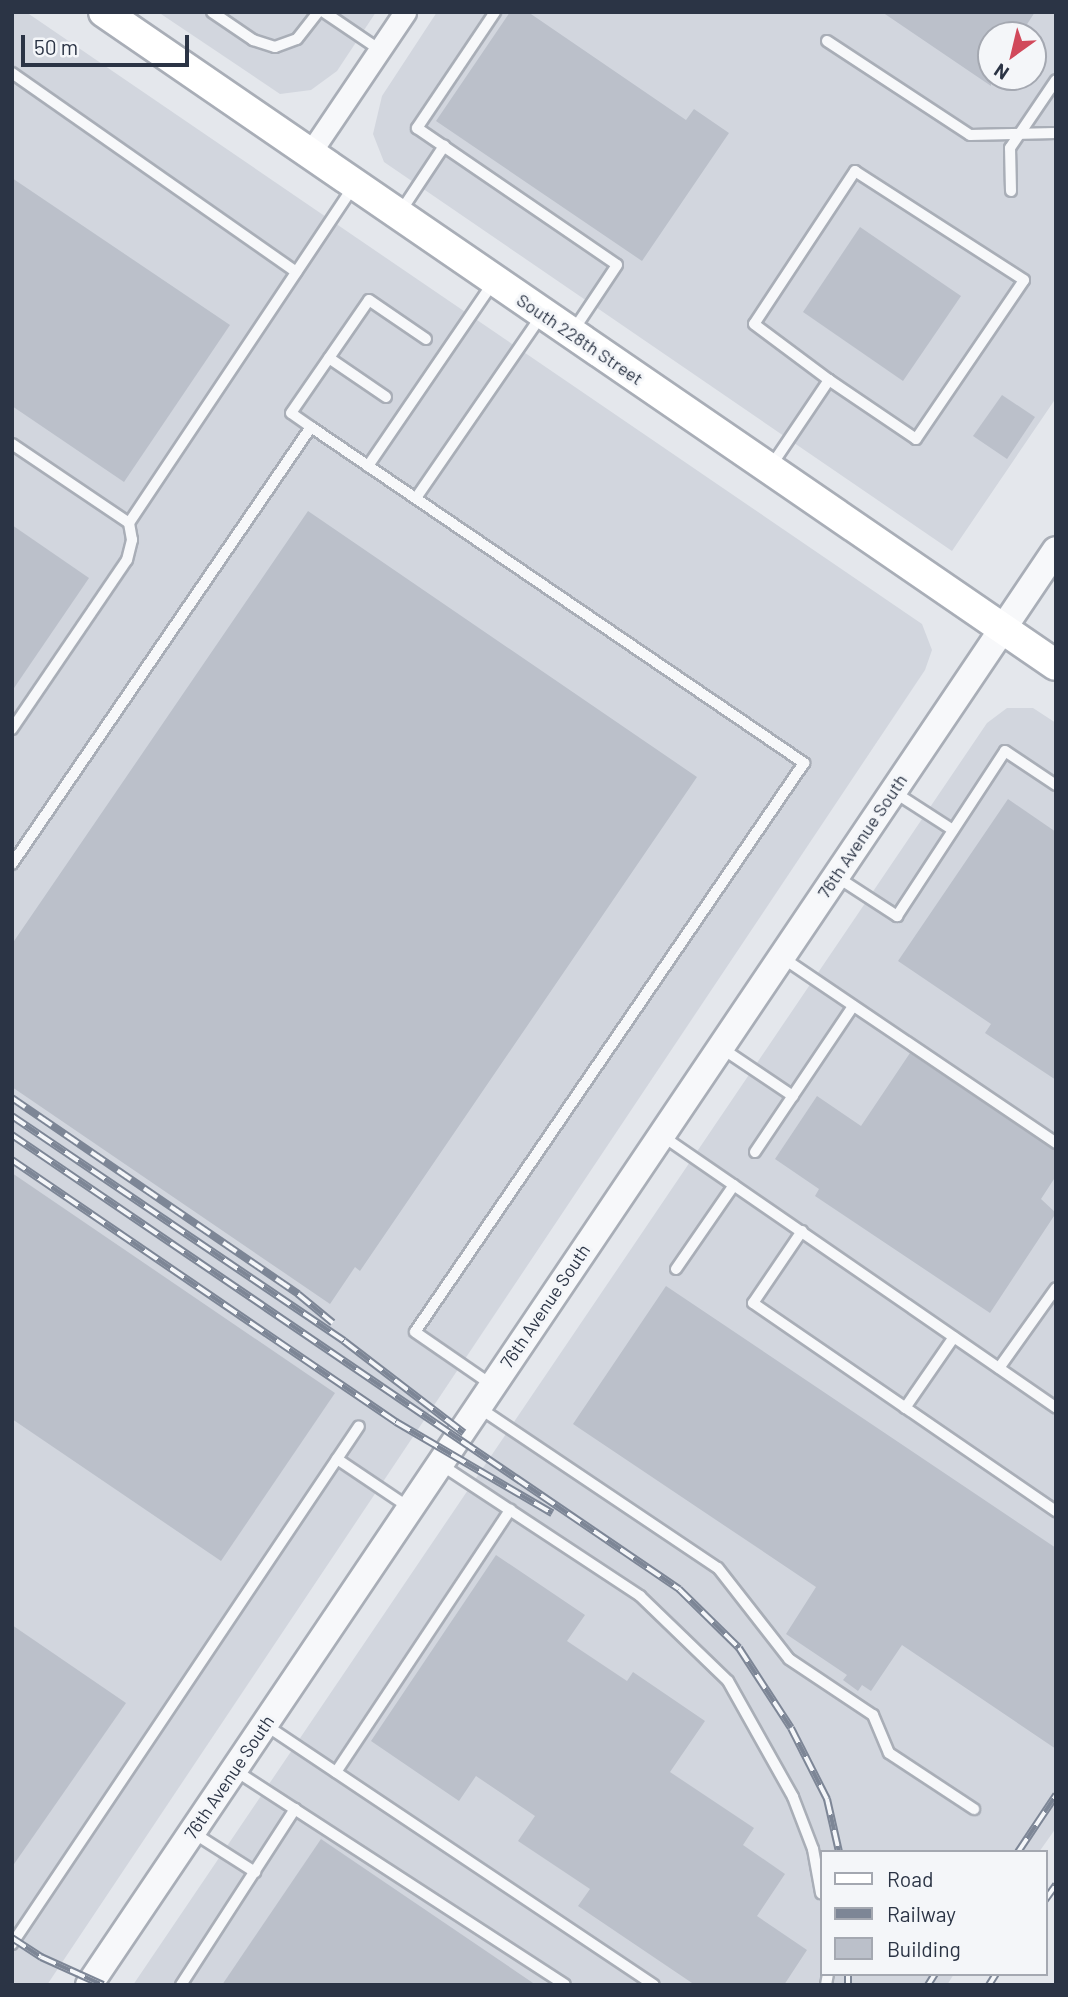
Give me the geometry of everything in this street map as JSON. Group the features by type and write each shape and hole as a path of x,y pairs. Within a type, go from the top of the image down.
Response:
{"main road":[{"name":"South 228th Street","path":"104,12 1056,665"}],"street":[{"path":"310,153 405,12"},
{"name":"76th Avenue South","path":"89,1985 1056,550"}],"lane":[{"path":"212,12 253,40 275,47 297,39 318,12"},
{"path":"324,12 380,50"},
{"path":"495,12 417,128 617,265 571,333"},
{"path":"827,41 970,135 1056,133"},
{"path":"12,73 296,272"},
{"path":"1012,191 1010,148 1056,80"},
{"path":"398,214 444,146"},
{"path":"855,171 1024,280 915,439 830,380 754,324 855,171"},
{"path":"12,729 127,560 132,540 129,523 355,184"},
{"path":"368,466 495,281"},
{"path":"426,339 369,300 291,413 803,763 415,1332 485,1396 718,1568 789,1659 873,1715 889,1754 974,1809"},
{"path":"416,498 542,313"},
{"path":"329,358 386,397"},
{"path":"769,469 830,380"},
{"path":"12,864 311,427"},
{"path":"12,444 129,523"},
{"path":"835,876 897,916 1005,751 1056,785"},
{"path":"892,791 953,830"},
{"path":"780,957 1056,1143"},
{"path":"755,1152 853,1006"},
{"path":"720,1047 793,1096"},
{"path":"661,1135 1056,1407"},
{"path":"676,1269 734,1185"},
{"path":"802,1231 753,1303 1056,1511"},
{"path":"999,1368 1056,1288"},
{"path":"905,1408 954,1337"},
{"path":"12,1944 359,1426"},
{"path":"337,1459 410,1508"},
{"path":"440,1464 640,1596 728,1681 793,1797 813,1849 820,1888"},
{"path":"336,1772 510,1510"},
{"path":"264,1724 654,1985"},
{"path":"234,1770 565,1985"},
{"path":"181,1985 295,1809"},
{"path":"192,1832 254,1872"}],"shaded area":[{"path":"14,12 26,12 922,624 932,650 925,670 47,1985 12,1985"},
{"path":"158,12 376,12 337,71 311,90 280,94"},
{"path":"437,12 1056,12 1056,398 952,551 384,162 373,134 382,96"},
{"path":"1007,708 1033,708 1056,723 1056,1828 1040,1850 820,1850 820,1976 953,1976 947,1985 133,1985 987,723"}],"building":[{"path":"510,12 528,12 686,120 694,109 729,133 642,261 436,121"},
{"path":"882,12 1035,12 1029,21 977,21 977,76"},
{"path":"12,178 230,325 124,482 12,406"},
{"path":"860,227 961,296 903,381 803,312"},
{"path":"1002,395 1035,417 1007,459 973,436"},
{"path":"308,511 697,777 360,1271 355,1267 330,1304 12,1087 12,944"},
{"path":"12,525 89,578 12,691"},
{"path":"1008,799 1056,832 1056,1080 985,1033 991,1024 898,961"},
{"path":"910,1053 1056,1151 1056,1176 1041,1199 1056,1213 990,1313 815,1196 819,1189 775,1159 817,1096 861,1126"},
{"path":"12,1173 335,1393 221,1561 12,1419"},
{"path":"666,1286 1056,1548 1056,1749 902,1645 871,1691 862,1685 858,1691 843,1680 847,1675 786,1634 816,1587 573,1424"},
{"path":"496,1555 585,1615 567,1641 627,1681 633,1672 705,1721 670,1772 754,1828 743,1845 785,1874 757,1916 807,1950 784,1985 695,1985 578,1906 590,1889 518,1841 535,1816 476,1776 459,1801 371,1741"},
{"path":"12,1625 126,1703 12,1867"},
{"path":"321,1839 536,1985 222,1985"}],"railway":[{"path":"12,1098 298,1294 333,1323"},
{"path":"12,1116 344,1341 464,1433"},
{"path":"12,1135 679,1589 739,1648 791,1728 827,1799 839,1850"},
{"path":"12,1160 396,1422 552,1513"},
{"path":"1019,1850 1056,1795"},
{"path":"1047,1897 1056,1885"},
{"path":"12,1938 41,1957 103,1985"},
{"path":"848,1976 848,1985"},
{"path":"928,1985 934,1976"},
{"path":"989,1985 995,1976"}]}
